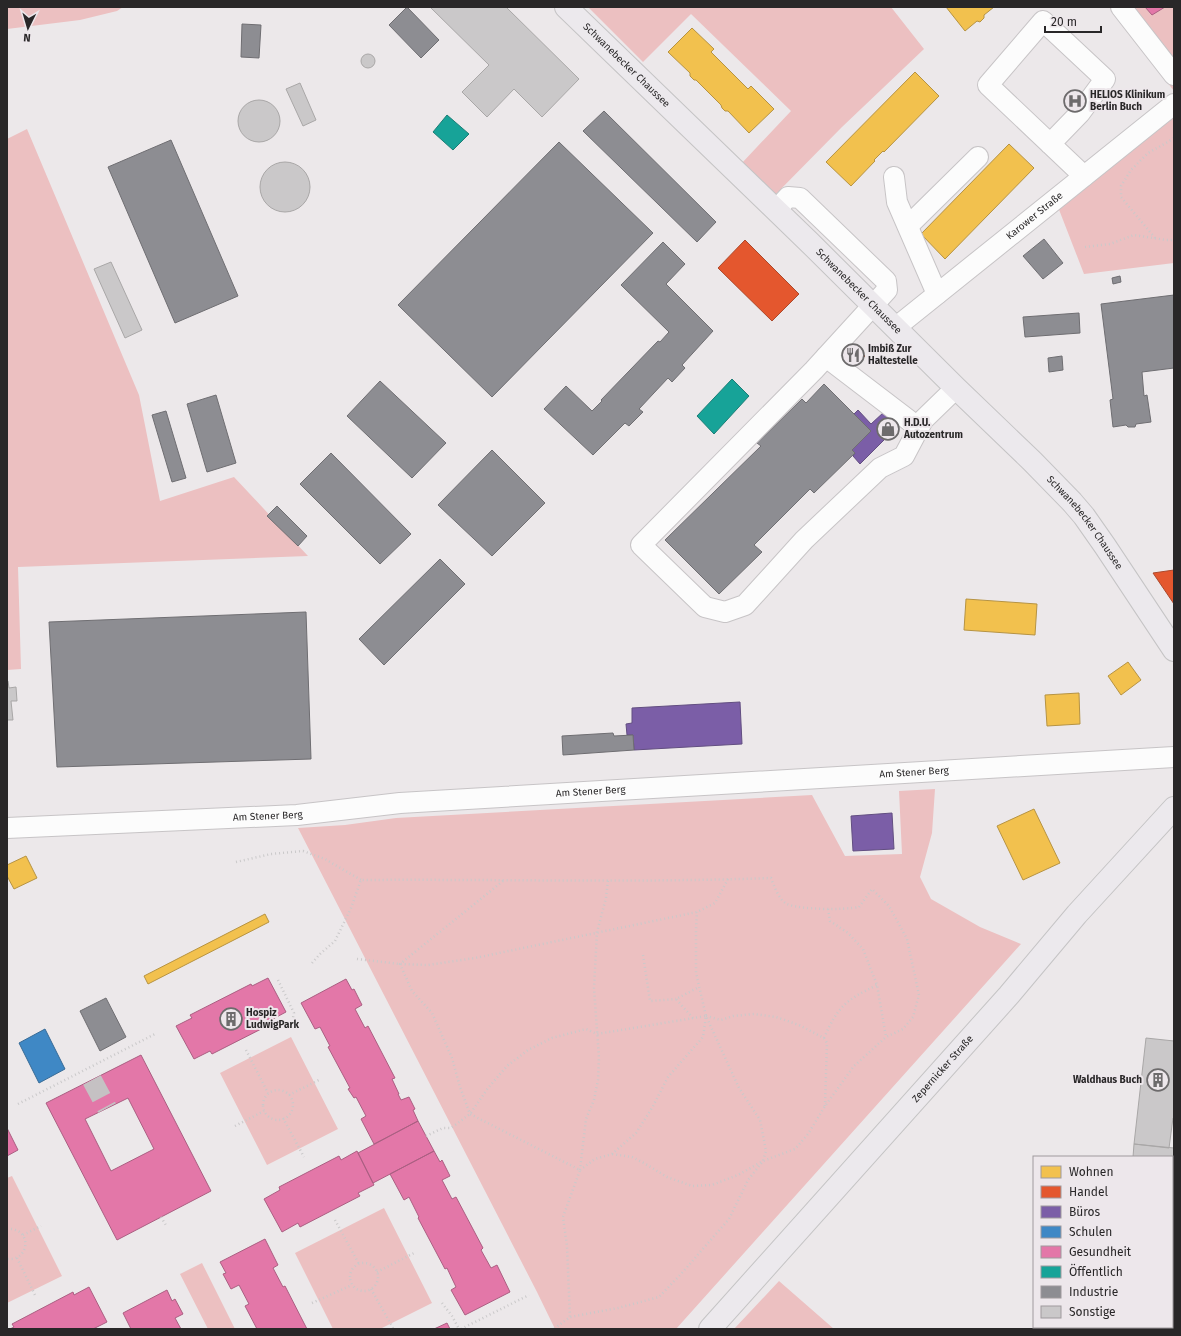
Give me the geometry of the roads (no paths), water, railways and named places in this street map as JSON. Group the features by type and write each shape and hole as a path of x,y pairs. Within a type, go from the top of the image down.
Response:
{"main road":[{"name":"Schwanebecker Chaussee","path":"566,7 776,210 1072,502 1084,516 1174,650"},
{"name":"Zepernicker Straße","path":"710,1329 1004,1001 1078,914 1174,808"}],"street":[{"path":"1121,7 1174,75"},
{"path":"1050,144 1080,113 1105,79 1044,21 988,85 1050,144 1084,176"},
{"name":"Karower Straße","path":"895,328 1174,104"},
{"path":"908,226 978,157"},
{"path":"894,177 897,202 937,294"},
{"path":"873,306 826,357 641,545 705,607 725,612 745,605 804,540 880,468 904,456 923,420 956,388"},
{"path":"826,357 918,428"},
{"name":"Am Stener Berg","path":"7,828 297,815 400,803 1174,757"}],"tunnel":[{"path":"92,1080 107,1108"}],"place":[{"name":"HELIOS Klinikum Berlin Buch","path":"1075,101"},
{"name":"Imbiß Zur Haltestelle","path":"853,355"},
{"name":"H.D.U. Autozentrum","path":"888,429"},
{"name":"Hospiz LudwigPark","path":"231,1019"},
{"name":"Waldhaus Buch","path":"1158,1080"}]}
